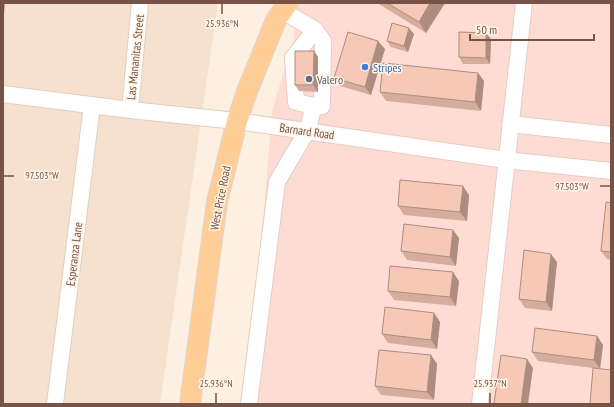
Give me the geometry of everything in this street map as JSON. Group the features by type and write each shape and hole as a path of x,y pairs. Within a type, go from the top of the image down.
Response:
{"main road":[{"name":"West Price Road","path":"190,404 217,202 237,121 253,75 276,20 286,7"}],"street":[{"name":"Las Mananitas Street","path":"130,110 140,3"},
{"path":"480,404 524,3"},
{"path":"286,7 315,30 323,41 322,106 314,106 296,102 293,58 315,30"},
{"name":"Barnard Road","path":"3,94 130,110 237,121 506,160 611,171"},
{"name":"Esperanza Lane","path":"55,404 92,105"},
{"path":"249,404 277,182 308,131 314,106"},
{"path":"510,124 611,134"}],"shaded area":[{"path":"3,3 218,3 160,404 3,404"},
{"path":"296,3 611,3 611,404 247,404 272,111 294,37"}],"building":[{"path":"387,3 430,3 419,22"},
{"path":"392,23 409,28 404,46 387,41"},
{"path":"348,32 378,41 365,87 334,78"},
{"path":"459,32 486,33 486,58 459,57"},
{"path":"295,51 314,51 313,85 295,85"},
{"path":"383,63 478,73 475,102 380,92"},
{"path":"400,180 463,186 460,212 398,206"},
{"path":"606,202 611,203 611,252 601,251"},
{"path":"404,224 453,230 450,257 401,251"},
{"path":"524,250 551,254 546,302 519,299"},
{"path":"390,266 453,272 450,297 388,291"},
{"path":"385,307 434,313 431,340 382,334"},
{"path":"535,328 597,336 594,360 532,352"},
{"path":"379,350 431,355 427,392 375,386"},
{"path":"501,355 527,359 521,404 494,403"},
{"path":"593,368 611,370 611,404 590,404"}],"place":[{"name":"Stripes","path":"365,67"},
{"name":"Valero","path":"309,79"}]}
